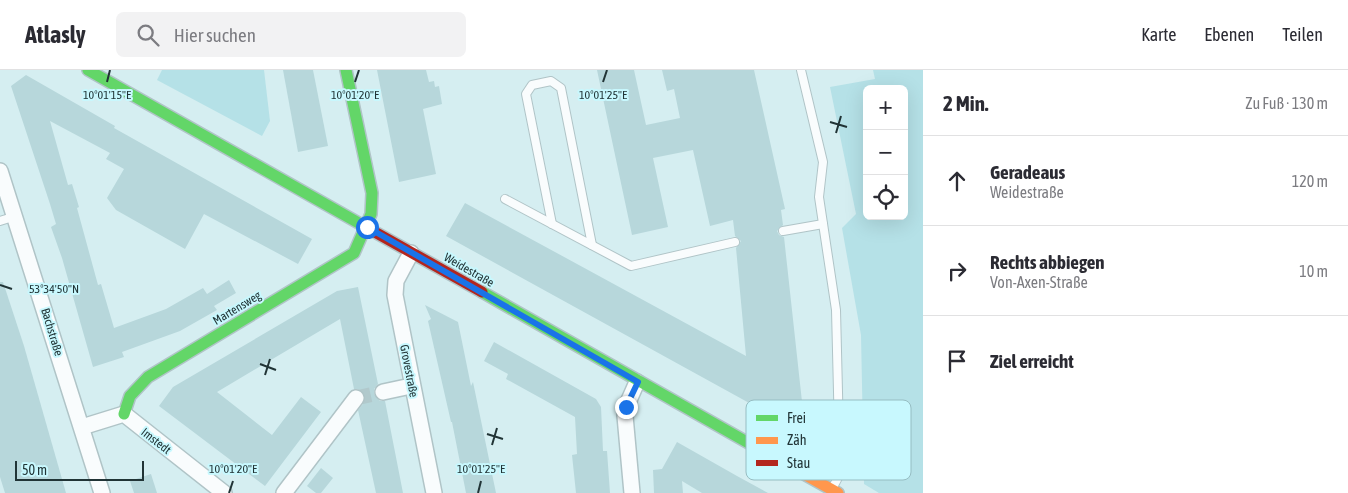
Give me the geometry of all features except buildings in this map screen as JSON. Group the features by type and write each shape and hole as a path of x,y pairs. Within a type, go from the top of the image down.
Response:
{"street":[{"name":"Weidestraße","path":"88,70 746,442"},
{"path":"346,70 372,193 371,214 367,227"},
{"name":"Bachstraße","path":"0,171 16,216 102,493"},
{"name":"Martensweg","path":"124,414 130,396 148,377 350,256 354,253 367,227"},
{"name":"Grovestraße","path":"411,252 396,281 394,295 434,493"},
{"path":"632,493 625,416 626,407 638,382"},
{"path":"383,392 411,386"},
{"path":"284,493 356,398"},
{"path":"82,427 124,414"},
{"name":"Imstedt","path":"124,414 224,493"},
{"name":"Weidestraße","path":"815,480 835,491"}],"lane":[{"path":"801,70 823,162 819,197 836,310 838,400"},
{"path":"552,224 526,94 532,85 551,81 561,88 592,245"},
{"path":"505,199 631,266 735,242"},
{"path":"0,221 16,216"},
{"path":"783,231 823,224"}],"shaded area":[{"path":"162,70 264,70 270,121 262,136 157,80"},
{"path":"873,70 923,70 923,493 879,493 864,484 864,480 911,480 911,400 862,400 861,335 842,228 856,214 830,87 875,79"}],"tunnel":[{"path":"356,398 383,392"}],"traffic: fast":[{"path":"88,70 364,226"},
{"path":"124,414 130,396 148,377 354,253 371,214 372,193 346,70"},
{"path":"482,292 746,442"}],"traffic: slow":[{"path":"815,480 838,493"}],"traffic: jam":[{"path":"364,226 482,292"}],"route":[{"path":"367,227 638,382 626,407"}]}
